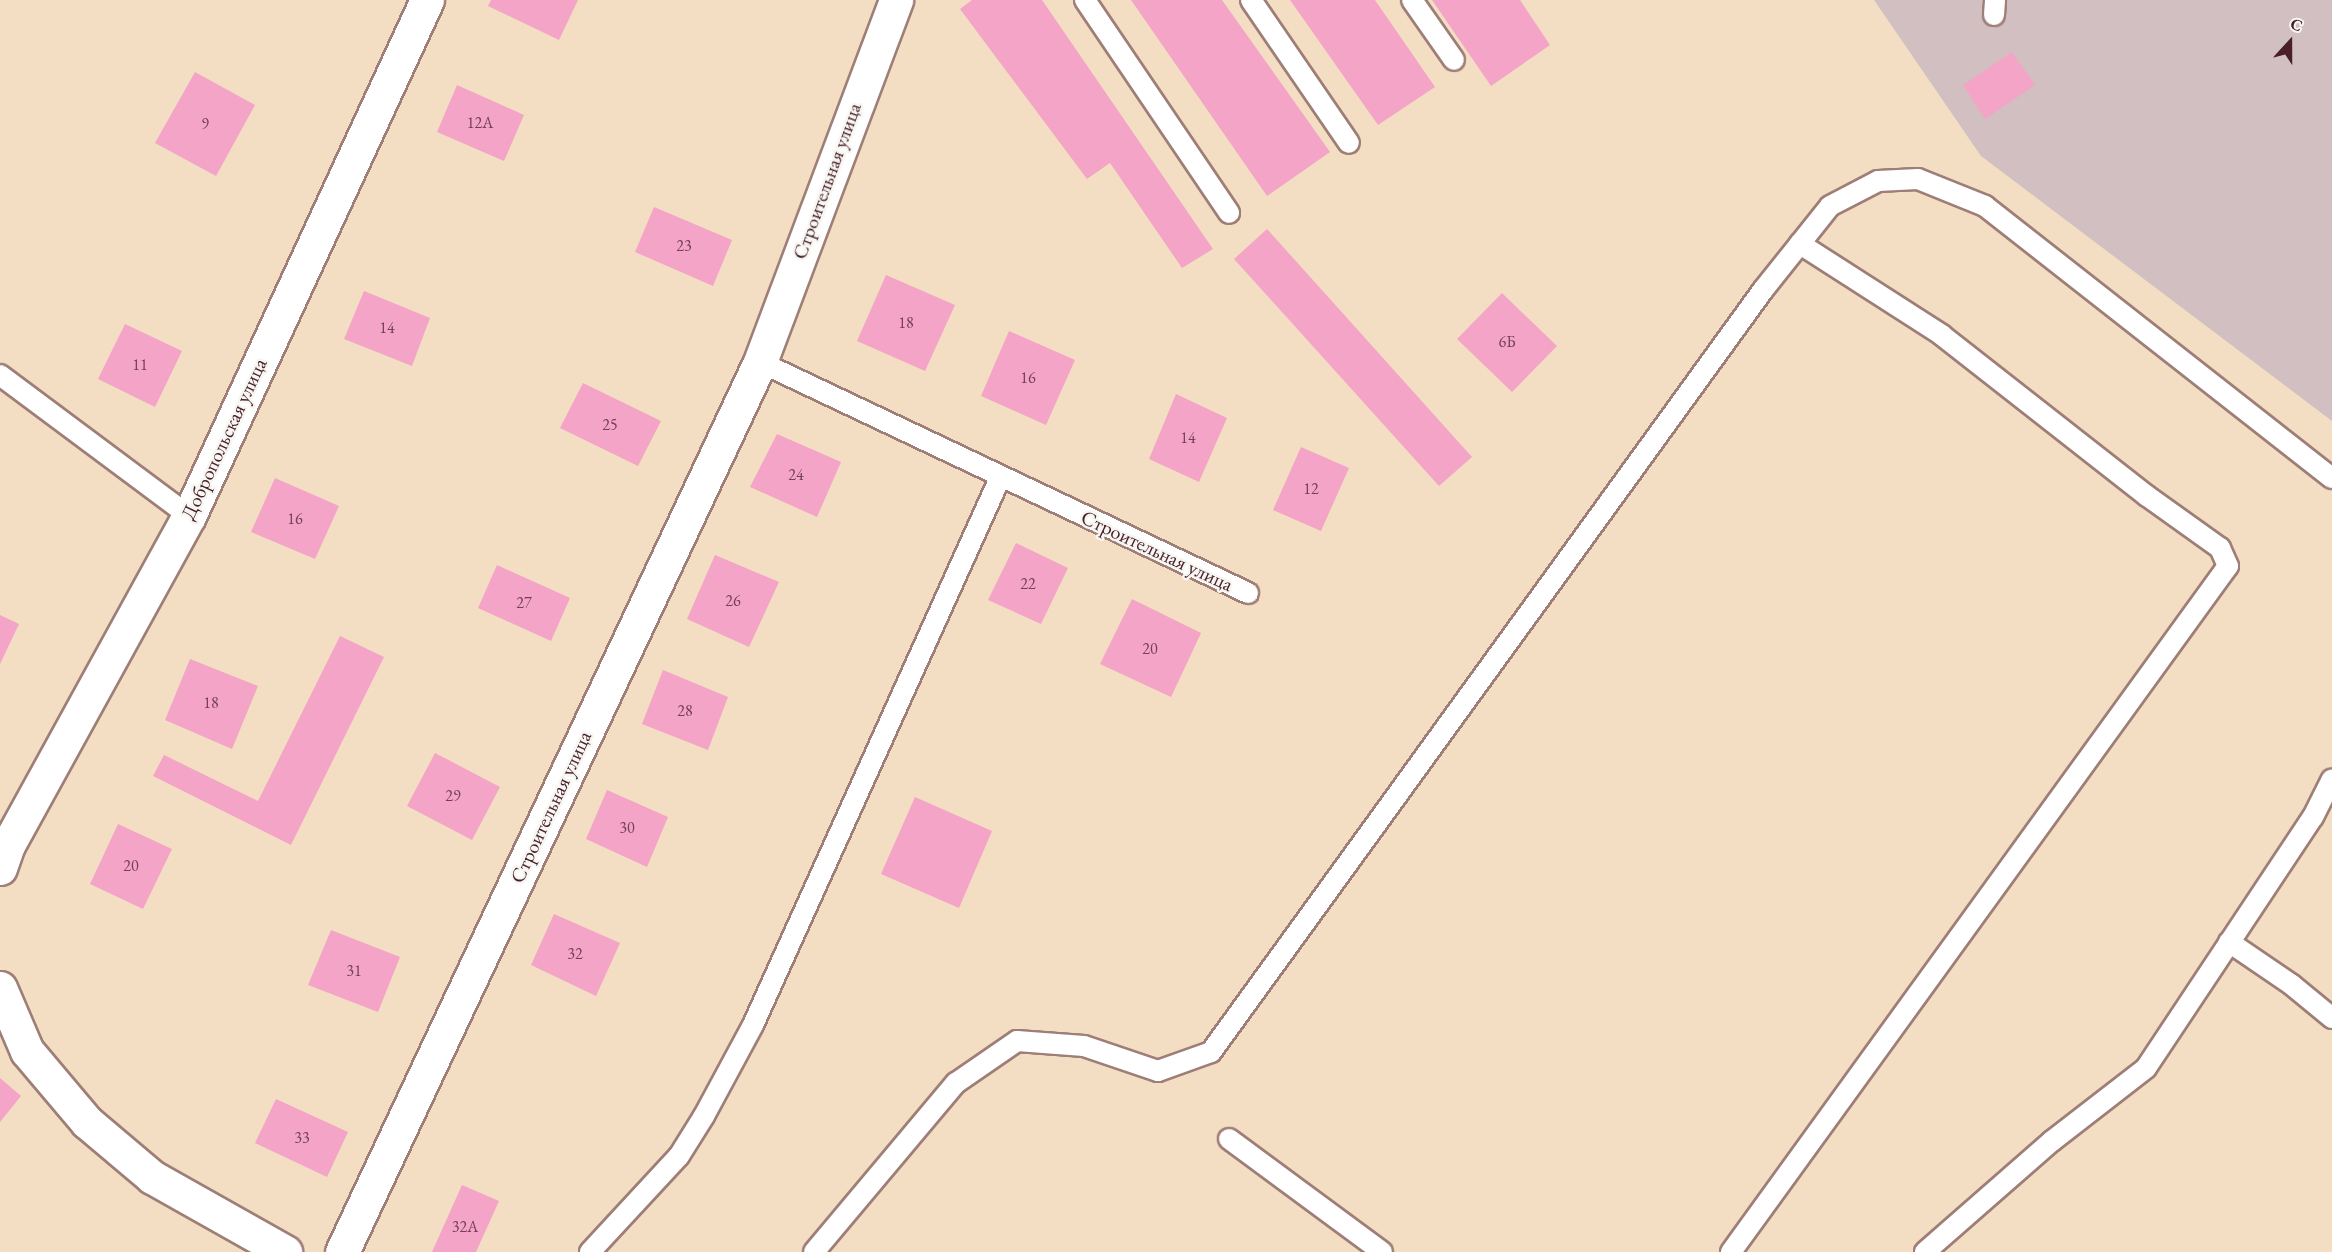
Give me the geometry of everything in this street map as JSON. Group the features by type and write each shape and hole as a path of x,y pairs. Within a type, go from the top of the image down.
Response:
{"street":[{"name":"Добропольская улица","path":"0,868 8,845 189,516 428,0"},
{"name":"Строительная улица","path":"342,1252 760,362 896,0"},
{"path":"0,988 27,1051 87,1122 152,1177 285,1252"}],"lane":[{"path":"1085,0 1229,213"},
{"path":"1251,0 1349,143"},
{"path":"1413,0 1454,60"},
{"path":"814,1252 956,1083 1017,1041 1084,1046 1158,1071 1211,1052 1756,300 1830,206 1878,181 1918,179 1985,206 2332,478"},
{"path":"1731,1252 2228,567 2220,548 2147,496 1942,335 1800,244"},
{"name":"Строительная улица","path":"760,362 1000,478 1248,593"},
{"path":"0,375 189,516"},
{"path":"590,1252 679,1156 748,1035 1000,478"},
{"path":"1925,1252 2052,1141 2146,1068 2313,817 2332,779"},
{"path":"2229,942 2292,985 2332,1018"},
{"path":"1229,1139 1382,1252"}],"shaded area":[{"path":"1874,0 2332,0 2332,421 1981,156"}],"building":[{"path":"491,0 578,0 559,40 488,6"},
{"path":"972,0 1042,0 1213,249 1182,268 1110,163 1087,179 960,9"},
{"path":"1131,0 1222,0 1330,152 1267,196"},
{"path":"1290,0 1375,0 1435,87 1378,125"},
{"path":"1432,0 1520,0 1550,45 1491,86"},
{"path":"2012,52 2035,85 1985,119 1963,85"},
{"path":"195,72 255,105 216,176 155,143"},
{"path":"457,85 524,115 504,161 437,132"},
{"path":"654,207 732,240 713,286 635,252"},
{"path":"1267,229 1472,457 1439,486 1234,259"},
{"path":"886,275 955,305 925,371 857,341"},
{"path":"364,291 430,318 412,366 344,339"},
{"path":"1502,293 1557,346 1512,392 1457,339"},
{"path":"125,324 182,351 155,407 98,379"},
{"path":"1009,331 1075,360 1046,425 981,396"},
{"path":"583,383 661,421 638,466 560,428"},
{"path":"1176,394 1227,418 1199,482 1149,459"},
{"path":"777,434 841,462 817,517 750,487"},
{"path":"1301,447 1349,468 1321,531 1273,510"},
{"path":"275,478 339,506 315,559 251,532"},
{"path":"1016,543 1068,568 1041,624 988,600"},
{"path":"715,555 779,582 749,647 687,619"},
{"path":"497,565 570,598 551,641 478,608"},
{"path":"1132,599 1201,633 1171,697 1100,664"},
{"path":"0,615 19,624 0,664"},
{"path":"340,636 384,657 291,845 153,776 164,755 258,801"},
{"path":"190,659 258,686 232,749 165,720"},
{"path":"663,670 728,697 708,750 642,724"},
{"path":"435,753 500,787 472,840 407,806"},
{"path":"607,790 668,817 647,867 586,839"},
{"path":"915,797 992,831 959,908 881,874"},
{"path":"118,824 172,849 143,909 90,884"},
{"path":"554,914 620,943 596,996 531,965"},
{"path":"331,930 400,957 378,1012 308,985"},
{"path":"0,1078 21,1096 0,1122"},
{"path":"276,1099 348,1132 327,1177 255,1143"},
{"path":"462,1185 499,1201 476,1252 432,1252"}]}
